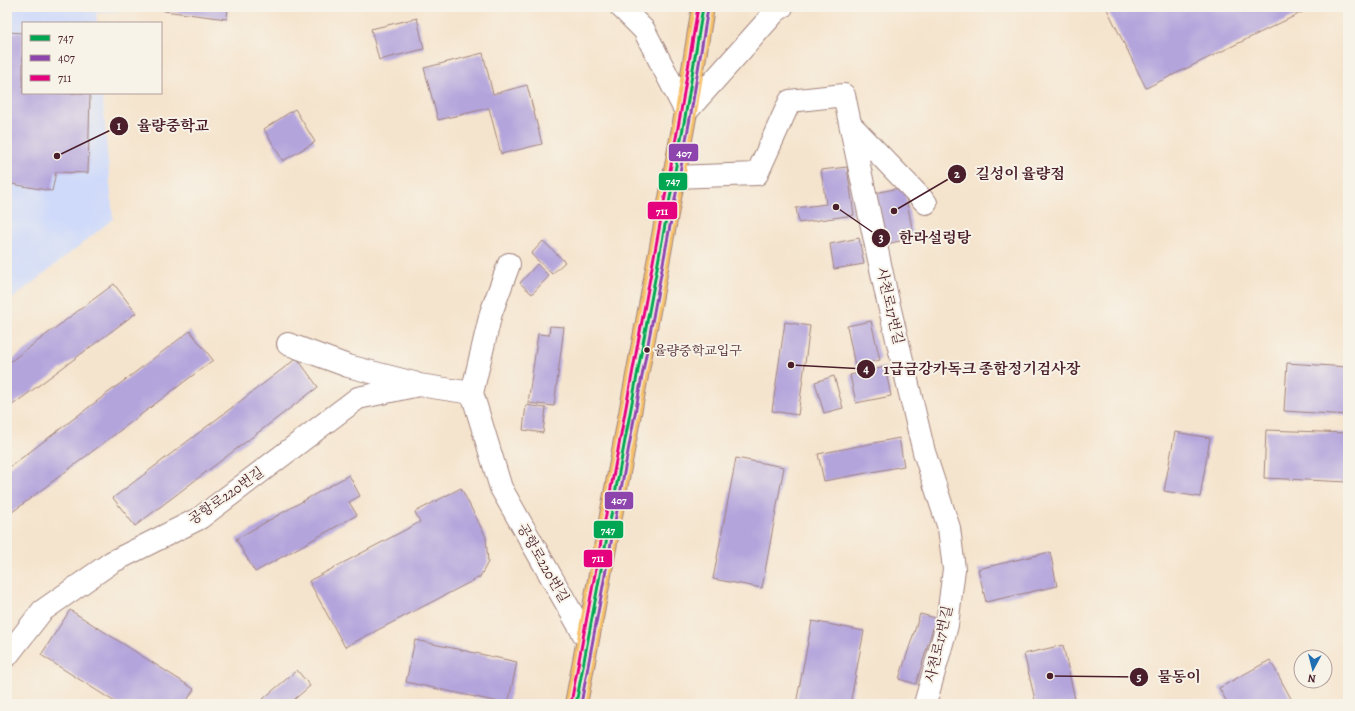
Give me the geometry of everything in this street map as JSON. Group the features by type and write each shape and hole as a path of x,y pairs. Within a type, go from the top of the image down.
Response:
{"main road":[{"path":"576,704 686,112 703,7"}],"street":[{"path":"621,7 644,30 686,112 776,11 782,7"},
{"name":"사천로17번길","path":"674,177 757,174 790,100 844,95 887,297 924,452 949,528 954,569 947,625 925,704"},
{"path":"851,125 926,203"},
{"path":"472,393 491,313 509,264"},
{"name":"공항로220번길","path":"288,344 348,366 419,385 472,393 501,488 588,640"},
{"name":"공항로220번길","path":"7,656 42,611 112,562 200,518 358,398 419,385"}],"shaded area":[{"path":"7,7 145,7 145,9 96,13 97,22 22,22 22,94 102,94 113,219 7,303"}],"building":[{"path":"165,7 228,7 227,19 164,11"},
{"path":"1106,7 1313,7 1146,88"},
{"path":"417,18 424,49 379,60 371,29"},
{"path":"7,32 22,33 22,94 90,94 88,173 56,172 52,191 11,184 10,170 7,170"},
{"path":"483,53 493,94 527,85 542,144 501,154 489,108 438,120 424,68"},
{"path":"295,109 315,142 283,161 264,129"},
{"path":"847,167 854,215 799,223 796,208 826,204 821,170"},
{"path":"904,187 914,238 886,244 875,193"},
{"path":"859,238 864,264 834,269 830,244"},
{"path":"543,241 565,262 552,274 531,254"},
{"path":"537,264 549,276 532,294 520,283"},
{"path":"114,284 136,313 7,409 7,364"},
{"path":"871,321 880,360 855,366 847,326"},
{"path":"785,322 810,326 798,415 772,411"},
{"path":"550,326 564,327 554,406 528,403 538,334 549,335"},
{"path":"190,331 213,360 7,516 7,469"},
{"path":"297,358 318,387 135,526 113,498"},
{"path":"1287,363 1348,367 1348,415 1284,411"},
{"path":"885,367 891,396 856,403 850,375"},
{"path":"834,376 843,408 824,413 815,382"},
{"path":"526,405 546,408 543,433 523,430"},
{"path":"1266,430 1348,433 1348,482 1264,478"},
{"path":"1175,432 1210,438 1200,497 1164,491"},
{"path":"899,438 904,466 824,481 818,454"},
{"path":"736,458 784,467 762,588 713,579"},
{"path":"349,475 360,496 349,502 357,515 255,572 236,539"},
{"path":"461,488 486,537 488,562 480,577 345,647 309,581 420,522 415,512"},
{"path":"1050,552 1057,586 986,602 978,569"},
{"path":"70,610 194,689 185,704 118,704 41,655"},
{"path":"920,614 936,618 916,684 899,679"},
{"path":"812,621 864,631 850,704 796,704"},
{"path":"415,640 517,662 508,704 406,682"},
{"path":"1063,645 1076,704 1036,704 1024,654"},
{"path":"1270,660 1294,704 1228,704 1219,688"},
{"path":"297,670 310,686 289,704 257,704"}],"transit line":[{"name":"711","path":"571,703 681,111 698,7"},
{"name":"747","path":"576,704 686,112 703,7"},
{"name":"407","path":"581,704 691,113 708,8"}],"place":[{"name":"율량중학교","path":"57,156"},
{"name":"한라설렁탕","path":"836,207"},
{"name":"길성이 율량점","path":"894,211"},
{"name":"율량중학교입구","path":"647,350"},
{"name":"1급금강카독크 종합정기검사장","path":"791,365"},
{"name":"물동이","path":"1050,676"}]}
